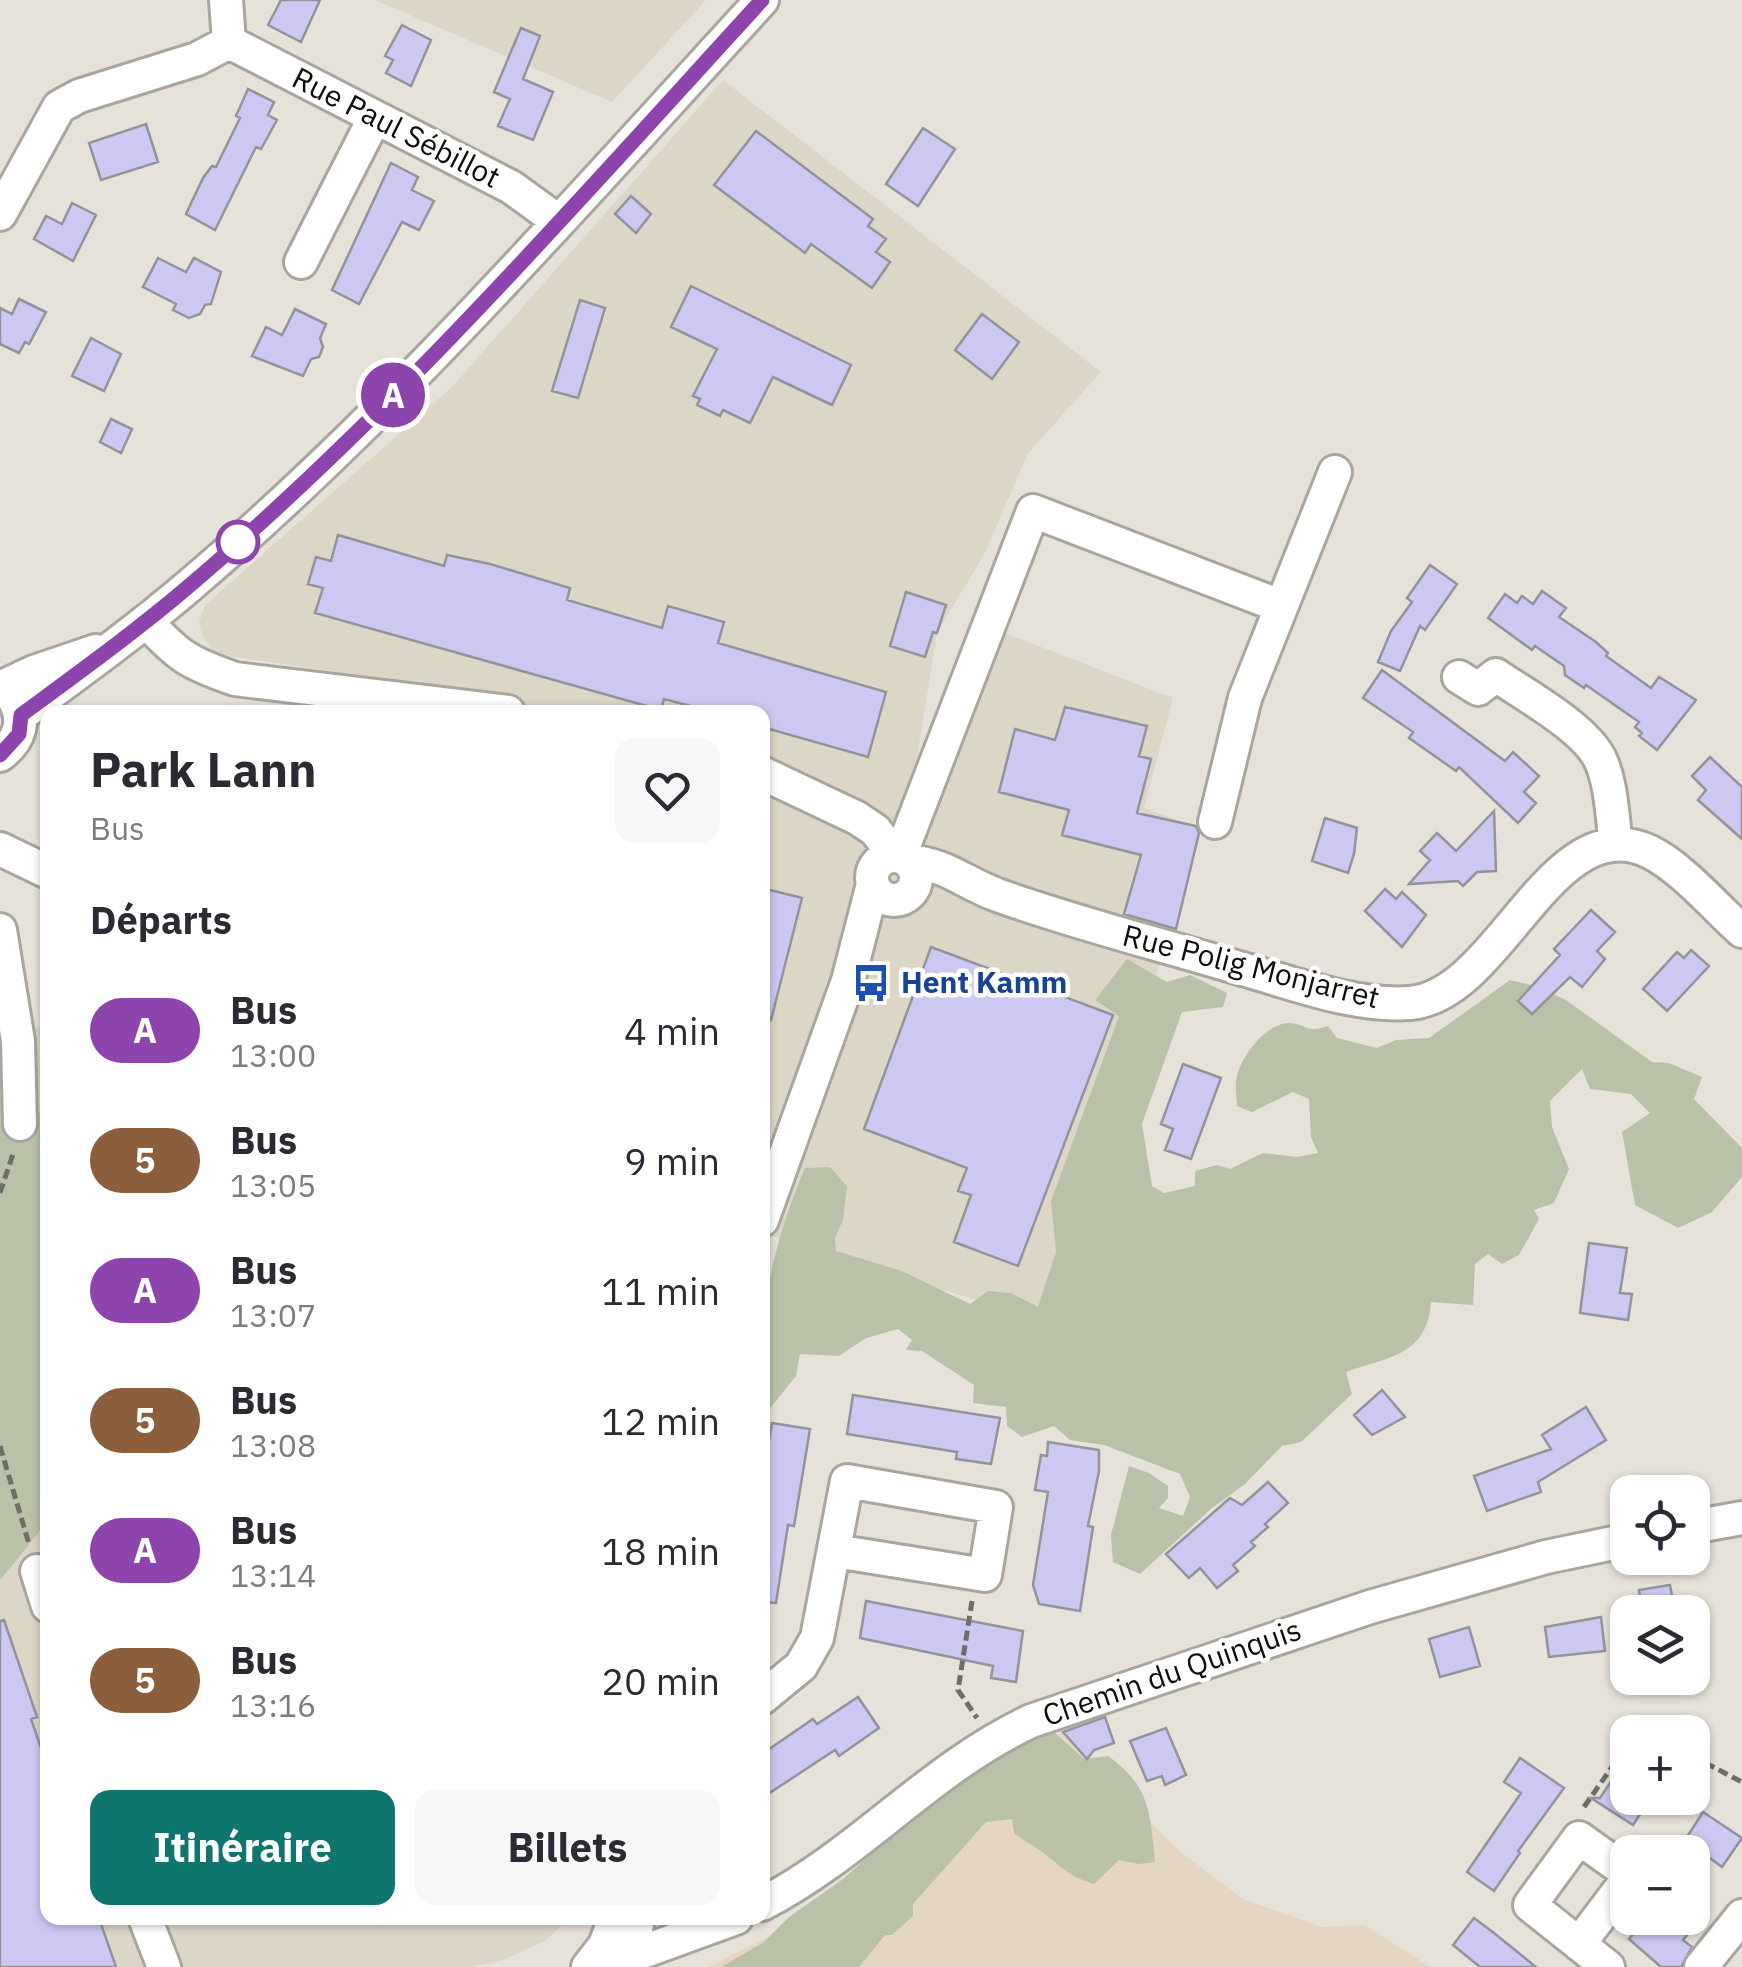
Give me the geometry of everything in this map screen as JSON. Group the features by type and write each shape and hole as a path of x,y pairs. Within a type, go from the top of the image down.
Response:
{"street":[{"path":"0,214 59,107 79,96 197,59 229,42 226,0"},
{"path":"21,715 115,646 224,554 390,398 762,0"},
{"name":"Rue Paul Sébillot","path":"229,42 511,187 558,221"},
{"path":"301,262 376,117"},
{"path":"1214,822 1246,698 1336,472"},
{"path":"770,1198 848,982 894,875 1033,511 1280,606"},
{"path":"146,621 177,655 235,679 450,705"},
{"path":"0,756 19,734 21,715 18,704 1,686 115,646"},
{"path":"1460,677 1478,689 1496,676 1570,728 1592,748 1607,784 1616,844 1640,848 1662,859 1742,931"},
{"path":"770,776 808,792 875,830 894,875"},
{"name":"Rue Polig Monjarret","path":"894,875 938,865 975,886 1137,941 1316,990 1407,1003 1439,996 1452,988 1563,871 1596,848 1616,844"},
{"path":"0,849 40,868"},
{"path":"0,930 18,1042 20,1124"},
{"path":"770,1692 792,1676 810,1651 824,1608 847,1481 996,1508 984,1574 835,1551"},
{"path":"1710,1524 1742,1518"},
{"name":"Chemin du Quinquis","path":"770,1899 834,1859 948,1768 991,1740 1071,1706 1287,1632 1515,1566 1610,1544"},
{"path":"36,1571 40,1583"},
{"path":"1608,1967 1530,1905 1579,1838 1610,1862"},
{"path":"1579,1944 1610,1901"},
{"path":"1701,1967 1742,1916"},
{"path":"148,1925 164,1967"},
{"path":"588,1967 605,1945 612,1925"},
{"path":"616,1962 634,1925"},
{"path":"616,1962 698,1925"}],"path":[{"path":"0,1194 20,1124"},
{"path":"0,1446 36,1571"},
{"path":"976,1573 958,1690 991,1740"},
{"path":"1710,1765 1742,1782"},
{"path":"1579,1838 1579,1814 1610,1770"}],"shaded area":[{"path":"375,0 706,0 612,102"},
{"path":"723,80 1101,372 1028,453 985,553 937,633 912,788 1000,631 1173,698 1144,808 1201,828 1051,1324 770,1235 770,705 324,705 329,671 215,654 203,637 199,623 205,605 451,388"},
{"path":"0,1022 40,1028 40,1925 562,1925 545,1941 503,1960 471,1967 0,1967"},
{"path":"1063,1732 1177,1849 1243,1899 1322,1927 1364,1925 1431,1967 708,1967 798,1922 1029,1748"}],"green space":[{"path":"1127,959 1167,982 1190,975 1227,993 1223,1007 1182,1012 1142,1124 1152,1186 1164,1193 1195,1186 1195,1171 1217,1165 1230,1169 1263,1153 1297,1157 1318,1153 1311,1137 1309,1099 1293,1092 1252,1112 1237,1106 1238,1072 1254,1044 1271,1029 1289,1023 1310,1029 1328,1026 1337,1038 1377,1048 1396,1040 1429,1038 1510,980 1536,986 1566,1000 1652,1062 1669,1063 1702,1077 1694,1099 1742,1148 1742,1177 1712,1212 1678,1228 1635,1205 1622,1132 1650,1113 1631,1094 1590,1089 1582,1069 1550,1101 1552,1127 1569,1169 1554,1203 1534,1210 1539,1219 1519,1255 1502,1264 1488,1254 1475,1264 1473,1305 1431,1302 1422,1334 1413,1344 1403,1352 1346,1372 1352,1394 1301,1442 1282,1446 1245,1484 1211,1509 1140,1574 1113,1562 1111,1535 1129,1466 1168,1486 1168,1498 1159,1508 1183,1516 1190,1497 1180,1474 1104,1445 1070,1440 1054,1426 1022,1437 1007,1426 1006,1407 973,1403 974,1385 922,1351 906,1350 912,1340 898,1329 866,1338 839,1356 800,1354 796,1376 770,1408 770,1278 787,1214 805,1168 830,1167 847,1186 843,1220 835,1238 836,1251 902,1271 970,1304 988,1291 1011,1293 1038,1307 1056,1252 1051,1201 1119,1016 1095,1000"},
{"path":"10,1054 14,1095 40,1112 40,1531 0,1580 0,1060"},
{"path":"1052,1730 1084,1759 1108,1756 1133,1779 1146,1802 1155,1862 1119,1860 1094,1884 1071,1874 1014,1833 1012,1819 986,1822 913,1904 913,1916 892,1935 885,1935 859,1967 721,1967 764,1942 789,1917 843,1879 939,1793"}],"building":[{"path":"281,0 320,0 301,42 268,25"},
{"path":"402,25 431,40 411,86 386,73 393,60 385,56"},
{"path":"521,28 540,36 523,79 553,92 533,140 498,126 510,99 494,92"},
{"path":"248,89 274,102 268,115 277,120 261,149 256,147 215,230 186,214 203,178 212,166 216,167 240,118 236,116"},
{"path":"146,124 158,162 101,180 89,143"},
{"path":"923,128 955,149 918,206 886,184"},
{"path":"756,131 873,219 868,226 886,239 876,252 890,262 872,288 811,244 805,253 714,185"},
{"path":"391,163 418,177 412,190 434,201 419,230 402,222 359,304 332,290"},
{"path":"631,196 651,214 636,233 615,214"},
{"path":"72,203 96,215 73,261 34,239 46,216 62,224"},
{"path":"158,258 186,272 194,258 221,272 211,304 189,318 173,310 176,304 143,287"},
{"path":"691,286 851,365 832,405 773,377 750,423 723,410 720,416 697,405 700,399 693,396 717,349 671,327"},
{"path":"19,299 46,312 29,344 25,342 19,353 0,344 0,308 12,314"},
{"path":"580,300 605,308 578,398 552,391"},
{"path":"295,309 326,324 319,357 311,359 303,376 252,356 266,327 282,335"},
{"path":"982,314 1019,342 992,379 955,350"},
{"path":"91,338 121,354 104,391 72,376"},
{"path":"111,419 132,429 121,453 100,442"},
{"path":"338,535 444,566 447,555 490,564 570,588 567,600 662,628 668,606 724,622 718,643 886,692 868,757 770,729 770,705 687,705 664,699 662,705 643,705 315,613 323,588 308,584 316,557 331,561"},
{"path":"1430,565 1457,584 1425,630 1420,626 1400,671 1378,662 1391,631 1412,602 1407,598"},
{"path":"1542,591 1566,608 1559,617 1651,688 1659,677 1696,700 1657,750 1639,736 1642,733 1635,727 1639,722 1565,675 1564,666 1535,646 1532,650 1488,618 1505,594 1517,603 1522,596 1533,604"},
{"path":"906,592 946,605 925,657 890,646"},
{"path":"1382,670 1505,761 1513,752 1539,776 1524,792 1536,803 1518,823 1459,767 1456,771 1409,738 1413,732 1363,698"},
{"path":"1065,707 1147,726 1139,756 1151,759 1137,813 1196,826 1199,833 1176,929 1124,914 1141,855 1062,835 1069,810 999,792 1015,729 1055,740"},
{"path":"1710,757 1742,787 1742,839 1698,800 1706,790 1692,776"},
{"path":"1494,811 1496,871 1477,872 1463,886 1458,881 1409,884 1430,860 1420,851 1437,833 1456,851"},
{"path":"1325,818 1357,828 1348,873 1312,861"},
{"path":"1385,889 1396,899 1402,892 1426,915 1402,947 1365,911"},
{"path":"770,890 802,898 770,1020"},
{"path":"1591,910 1615,932 1597,951 1605,959 1582,987 1570,977 1532,1014 1518,1001 1560,955 1554,949"},
{"path":"931,947 1113,1015 1018,1266 954,1242 971,1195 958,1191 967,1168 864,1129"},
{"path":"1691,950 1709,966 1667,1011 1643,989 1677,952 1684,958"},
{"path":"1183,1064 1221,1078 1191,1159 1165,1150 1173,1129 1161,1124"},
{"path":"1589,1243 1627,1248 1620,1293 1632,1294 1628,1320 1580,1313"},
{"path":"1382,1390 1405,1417 1372,1435 1354,1415"},
{"path":"853,1395 1000,1418 991,1464 956,1459 957,1452 847,1434"},
{"path":"1586,1407 1606,1440 1538,1482 1541,1492 1487,1511 1474,1476 1551,1449 1542,1435"},
{"path":"772,1423 810,1429 794,1526 788,1525 776,1603 770,1603"},
{"path":"1048,1442 1099,1450 1099,1471 1088,1526 1093,1527 1080,1611 1039,1604 1033,1585 1048,1492 1035,1490 1041,1455 1047,1456"},
{"path":"1268,1482 1288,1503 1251,1542 1255,1546 1233,1565 1238,1571 1217,1588 1200,1568 1189,1578 1166,1554 1230,1498 1242,1505"},
{"path":"1670,1585 1672,1595 1640,1595 1639,1590"},
{"path":"866,1601 1023,1631 1016,1682 991,1678 993,1666 860,1638"},
{"path":"1601,1617 1605,1651 1549,1657 1545,1627"},
{"path":"4,1620 37,1717 31,1719 40,1745 40,1925 101,1925 116,1967 0,1967 0,1621"},
{"path":"1469,1627 1480,1666 1440,1677 1429,1639"},
{"path":"858,1697 879,1728 839,1756 835,1750 770,1793 770,1749 813,1719 817,1724"},
{"path":"1105,1717 1114,1743 1094,1750 1087,1759 1063,1732"},
{"path":"1166,1728 1186,1775 1165,1785 1162,1776 1147,1781 1130,1741"},
{"path":"1520,1758 1564,1788 1494,1891 1467,1872 1521,1793 1504,1782"},
{"path":"1610,1783 1610,1810 1591,1798 1600,1798"},
{"path":"1617,1815 1640,1815 1633,1825"},
{"path":"1701,1815 1708,1815 1742,1838 1722,1867 1710,1858 1710,1835 1688,1835"},
{"path":"1474,1918 1536,1967 1480,1967 1453,1945"},
{"path":"1632,1935 1687,1935 1683,1940 1692,1947 1681,1967 1661,1967 1629,1939"}],"bus line":[{"name":"A","path":"0,755 19,734 21,715 86,670 191,584 390,398 762,0"}],"place":[{"name":"Hent Kamm","path":"871,983"}]}
